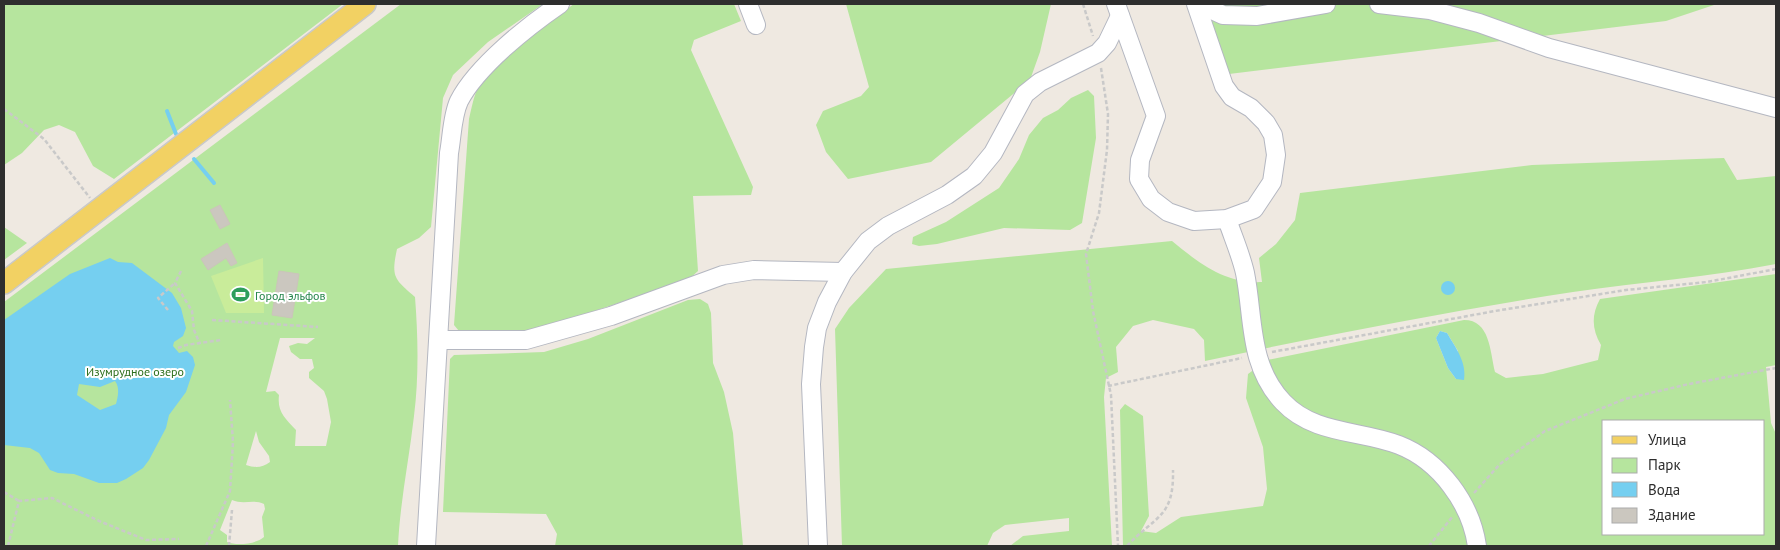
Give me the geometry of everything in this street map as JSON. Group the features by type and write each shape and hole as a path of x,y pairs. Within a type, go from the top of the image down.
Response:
{"main road":[{"path":"4,283 100,211 365,4"}],"lane":[{"path":"426,546 439,340 439,287 448,154 458,103 474,76 501,51 560,4"},
{"path":"748,4 756,25"},
{"path":"1118,10 1156,116 1140,160 1139,179 1151,199 1168,212 1194,222 1227,219 1254,209 1272,182 1276,155 1273,135 1266,123 1251,108 1232,97 1224,86 1198,4"},
{"path":"1198,4 1223,15 1257,16 1326,4"},
{"path":"1379,4 1438,12 1479,23 1549,48 1776,108"},
{"path":"818,546 811,384 817,328 826,302 843,272 868,241 888,226 947,196 974,176 993,153 1025,94 1040,82 1098,53 1107,43 1118,10"},
{"path":"1748,101 1776,98"},
{"path":"1227,219 1245,272 1252,337 1268,381 1284,402 1328,429 1400,445 1426,460 1454,487 1475,535 1476,546"},
{"path":"439,340 526,340 611,316 723,275 754,270 843,272"}],"path":[{"path":"1083,4 1098,53 1105,84 1108,114 1107,150 1099,213 1086,254 1093,311 1108,386 1118,546"},
{"path":"4,109 44,139 100,211"},
{"path":"1108,386 1257,355 1505,309 1626,290 1707,282 1776,269"},
{"path":"168,310 158,298 176,283 181,271"},
{"path":"176,283 192,311 194,330 200,344"},
{"path":"212,320 318,327"},
{"path":"178,348 220,340"},
{"path":"1429,546 1500,464 1545,431 1625,399 1689,384 1776,368"},
{"path":"206,546 230,491 233,442 230,400"},
{"path":"1127,546 1167,509 1173,489 1173,470"},
{"path":"4,492 19,501 52,498 99,521 146,540 179,539"},
{"path":"8,546 19,501"},
{"path":"230,546 232,510"}],"green space":[{"path":"4,4 343,4 114,179 93,166 75,132 59,125 44,130 22,153 4,165"},
{"name":"Изумрудное озеро","path":"401,4 543,4 488,42 453,75 443,98 431,227 419,238 397,249 394,266 396,277 402,286 415,297 417,326 416,401 398,546 4,546 4,302","holes":["280,338 315,338 307,344 298,343 289,346 291,352 300,359 312,359 314,368 309,372 309,378 324,391 327,399 331,422 326,446 295,446 296,430 285,418 279,406 279,395 275,391 266,392","256,431 259,442 269,456 270,462 258,467 246,465","232,500 264,504 265,509 262,517 264,537 261,539 246,544 231,543 227,542 227,535 220,530"]},
{"path":"574,4 734,4 741,21 694,40 691,50 753,187 751,195 693,196 698,271 688,280 534,331 459,331 454,325 469,119 476,92 493,66 506,54"},
{"path":"846,4 1051,4 1040,52 1030,80 931,162 848,179 826,152 816,125 823,111 861,96 869,87"},
{"path":"1205,4 1717,4 1666,21 1229,74"},
{"path":"1088,90 1094,96 1096,138 1082,223 1070,230 1004,228 937,244 919,246 912,244 913,237 946,222 999,188 1019,159 1029,135 1043,118 1058,110 1071,98"},
{"path":"1724,158 1737,180 1776,176 1776,264 1573,292 1481,307 1205,361 1204,340 1194,329 1153,320 1133,326 1116,347 1118,372 1106,378 1104,397 1112,546 1010,546 1023,536 1069,531 1069,518 1005,525 993,533 987,546 842,546 835,329 849,308 886,269 1172,241 1192,257 1224,276 1236,280 1262,282 1259,258 1276,244 1295,220 1300,193 1532,165"},
{"path":"4,227 27,243 4,260"},
{"name":"Город эльфов","path":"263,258 264,313 226,313 211,276"},
{"path":"1776,274 1776,365 1766,367 1771,423 1776,434 1776,546 1123,546 1120,410 1125,404 1143,416 1149,516 1141,531 1156,533 1181,517 1263,506 1267,489 1263,447 1246,398 1248,374 1267,360 1464,320 1473,321 1484,331 1490,346 1495,372 1506,378 1543,374 1598,360 1601,345 1594,328 1597,305 1600,299","holes":["1440,331 1447,333 1458,351 1456,379 1448,368 1436,338"]},
{"path":"700,299 708,304 711,313 713,363 724,392 733,433 743,546 555,546 557,534 546,514 443,512 450,359 454,355 544,352 588,339 688,300"}],"water":[{"path":"110,258 118,262 132,263 172,293 181,308 186,328 183,336 174,342 173,346 179,353 187,351 193,357 195,365 186,392 169,415 166,428 149,460 143,468 117,483 99,483 74,474 58,473 50,470 39,453 30,448 4,445 4,320 70,274","holes":["115,381 118,386 116,404 100,410 77,395 79,384 100,387"]},
{"path":"1445,281 1451,281 1455,288 1451,295 1445,295 1441,291 1441,285"},
{"path":"1440,331 1447,333 1460,356 1464,368 1464,380 1456,379 1448,368 1436,338"}],"building":[{"path":"220,205 230,224 220,229 210,210"},
{"path":"227,243 237,263 231,266 226,258 208,270 201,259"},
{"path":"279,271 299,274 292,318 272,315"}],"waterway":[{"path":"167,111 176,134"},
{"path":"194,159 214,183"}],"place":[{"name":"Город эльфов","path":"241,295"}]}
